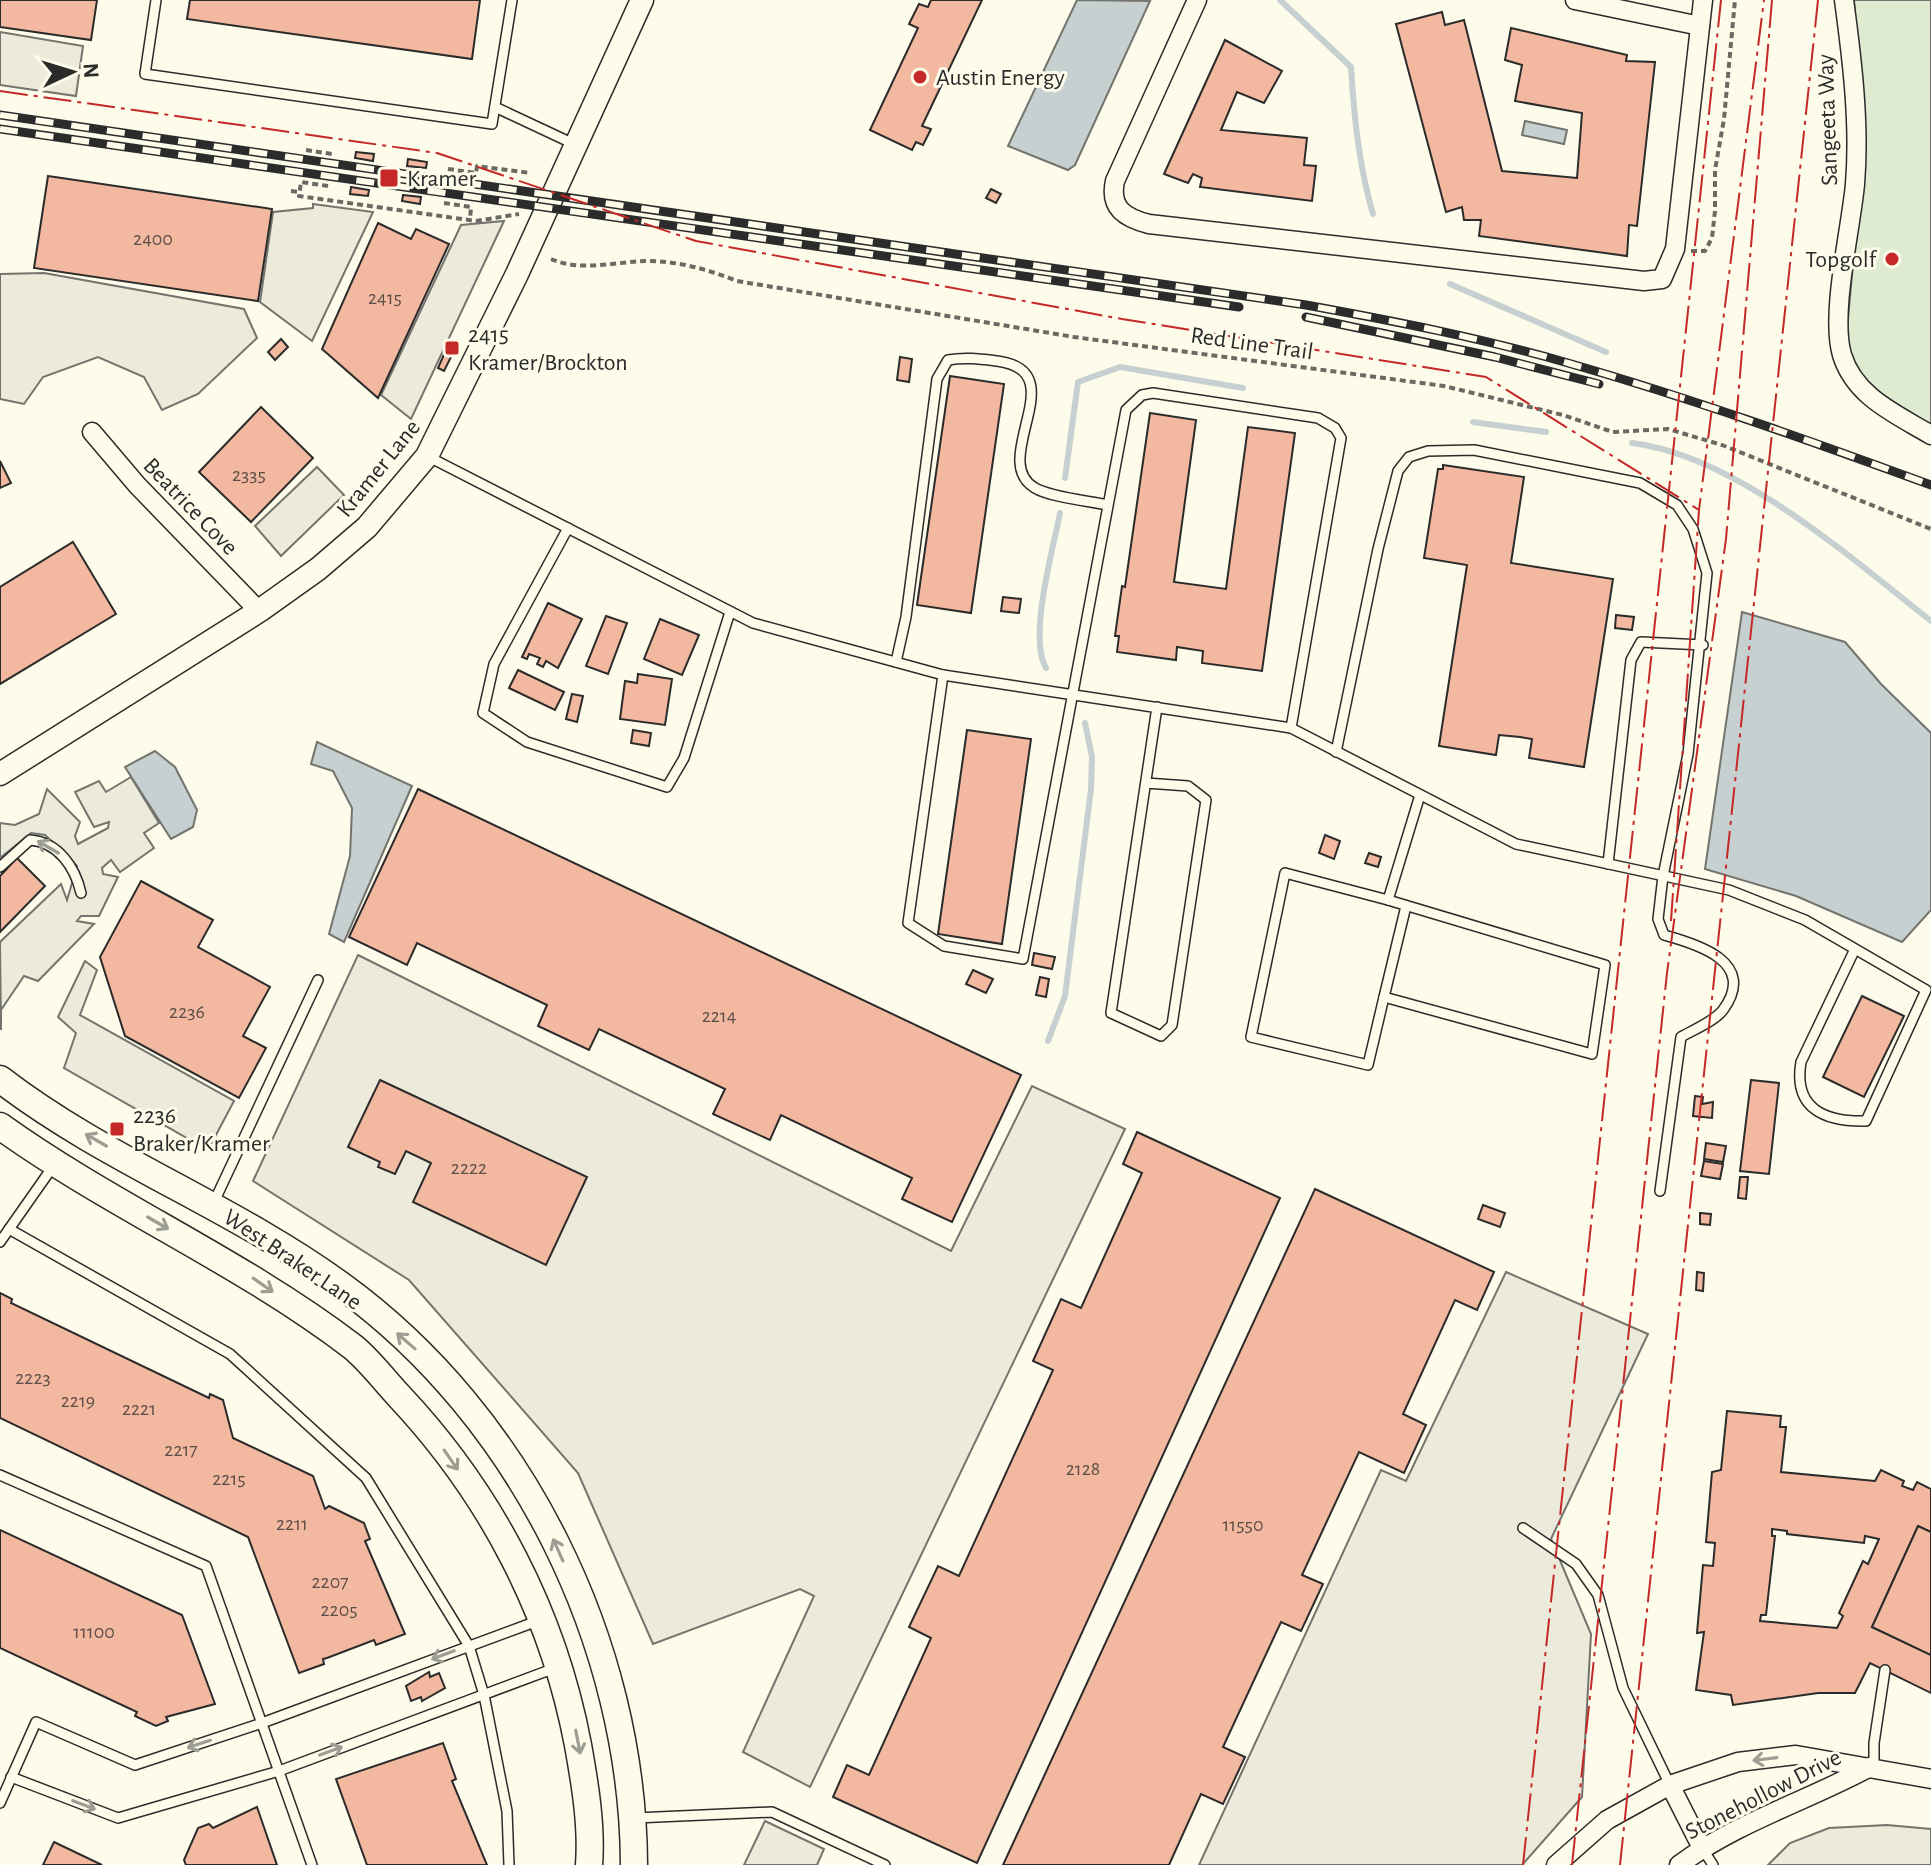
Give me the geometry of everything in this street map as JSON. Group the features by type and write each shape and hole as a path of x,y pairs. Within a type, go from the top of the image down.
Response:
{"main road":[{"name":"West Braker Lane","path":"0,1079 50,1113 213,1205 342,1286 429,1361 504,1450 547,1525 599,1647 624,1754 634,1865"},
{"name":"West Braker Lane","path":"0,1126 56,1163 248,1275 356,1349 427,1426 504,1534 543,1618 560,1666 582,1763 589,1865"},
{"path":"196,1245 213,1205"},
{"path":"543,1618 581,1601"},
{"path":"560,1666 599,1647"}],"street":[{"name":"Kramer Lane","path":"0,774 259,611 318,569 367,527 427,456 642,0"},
{"path":"1197,0 1115,181 1113,198 1117,208 1126,216 1149,224 1644,281 1662,279 1675,249 1703,0"},
{"path":"1575,0 1700,26"},
{"name":"Sangeeta Way","path":"1844,0 1855,150 1838,327 1842,355 1856,383 1872,399 1931,435"},
{"name":"Beatrice Cove","path":"92,432 137,485 259,611"},
{"name":"Stonehollow Drive","path":"1556,1865 1607,1820 1670,1785 1738,1762 1796,1755 1931,1779"},
{"name":"Stonehollow Drive","path":"1679,1865 1702,1848 1872,1767"},
{"path":"1670,1785 1702,1848"}],"lane":[{"path":"156,0 145,74 492,124 512,0"},
{"path":"495,107 576,145"},
{"path":"896,662 906,617 937,379 948,360 965,357 1012,363 1026,372 1032,385 1020,457 1022,475 1035,489 1107,505"},
{"path":"943,675 908,923 944,946 1023,959 1126,410 1142,395 1153,393 1318,418 1335,428 1341,438 1291,728"},
{"path":"1336,752 1398,471 1409,457 1428,451 1474,450 1640,483 1677,505 1693,529 1707,573 1703,645 1688,754 1663,876 1658,919 1664,935 1706,947 1728,966 1733,986 1722,1011 1681,1037 1660,1191"},
{"path":"427,456 753,623 943,675 1291,728 1516,844 1729,890 1805,920 1926,990 1866,1121 1839,1121 1810,1107 1798,1082 1801,1062 1855,949"},
{"path":"568,528 494,664 483,713 527,742 656,787 667,787 684,758 730,612"},
{"path":"1608,864 1631,660 1641,642 1703,645"},
{"path":"1146,783 1188,786 1206,800 1172,1025 1161,1036 1111,1013 1157,707"},
{"path":"1388,900 1420,795"},
{"path":"0,867 30,840 42,841 76,872 81,893"},
{"path":"1384,997 1592,1054 1605,965 1388,900 1285,873 1251,1037 1368,1065 1384,997 1406,906"},
{"path":"213,1205 318,980"},
{"path":"0,1242 56,1163"},
{"path":"9,1229 230,1354 366,1478 469,1646 484,1695 507,1811 509,1865"},
{"path":"0,1475 206,1566 312,1865"},
{"path":"1523,1528 1576,1564 1598,1595 1623,1688 1670,1785"},
{"path":"0,1803 36,1722 135,1765 262,1723 543,1618"},
{"path":"11,1777 118,1818 279,1771 560,1666"},
{"path":"1872,1767 1885,1670"},
{"path":"632,1818 772,1812 885,1865"},
{"path":"1702,1848 1713,1865"}],"path":[{"path":"1691,251 1705,251 1712,238 1715,170 1724,119 1735,0"},
{"path":"306,150 332,154"},
{"path":"448,169 476,173 477,166 530,173"},
{"path":"328,186 301,182 299,196 470,220 519,214"},
{"path":"291,191 300,192"},
{"path":"444,203 471,207 470,220"},
{"name":"Red Line Trail","path":"551,259 580,264 671,262 707,269 737,281 1059,335 1444,386 1563,415 1613,432 1668,429 1722,445 1931,529"}],"green space":[{"name":"Topgolf","path":"1854,0 1931,0 1931,427 1867,395 1846,341 1861,176 1861,87"}],"shaded area":[{"path":"1077,0 1150,1 1075,165 1068,170 1008,146"},
{"path":"0,32 83,46 76,96 0,85"},
{"path":"1525,121 1567,130 1564,144 1522,135"},
{"path":"313,204 373,212 312,341 260,302 273,212 313,208"},
{"path":"504,221 411,419 381,395 461,225"},
{"path":"44,273 244,309 257,338 198,394 162,410 144,377 98,357 43,377 24,404 0,399 0,274"},
{"path":"317,467 344,495 281,556 255,526"},
{"path":"1742,612 1845,642 1881,684 1931,733 1931,910 1902,942 1796,896 1705,869"},
{"path":"317,742 412,786 344,942 329,934 350,856 352,808 333,771 311,764"},
{"path":"155,751 175,767 197,810 193,827 171,839 125,767"},
{"path":"131,777 159,823 144,833 154,848 120,872 111,860 102,868 103,874 118,877 99,916 81,916 77,921 94,924 38,981 24,976 1,1010 1,1030 0,942 61,884 67,900 77,866 45,835 31,833 0,858 0,823 15,825 39,814 47,789 80,822 75,836 78,844 108,828 109,822 94,827 75,792 99,781 106,792"},
{"path":"358,955 951,1251 1032,1086 1125,1129 810,1787 743,1752 814,1596 800,1589 653,1644 578,1473 409,1280 253,1181"},
{"path":"85,961 97,970 80,1015 234,1101 208,1150 64,1068 76,1033 58,1017"},
{"path":"1506,1272 1648,1334 1551,1539 1591,1634 1582,1797 1522,1865 1199,1865 1381,1470 1406,1481"},
{"path":"765,1821 824,1849 817,1865 744,1865"},
{"path":"1887,1825 1931,1829 1931,1865 1768,1865 1790,1843 1829,1828"}],"building":[{"path":"0,0 97,0 91,40 0,27"},
{"path":"190,0 480,0 472,59 187,19"},
{"name":"Austin Energy","path":"931,0 982,0 922,126 931,129 923,145 916,142 912,150 870,130 918,28 909,24 919,4 928,7"},
{"path":"1442,12 1445,25 1464,20 1502,171 1577,178 1582,113 1515,101 1522,65 1505,60 1511,28 1627,55 1626,61 1655,62 1637,226 1629,225 1627,256 1479,236 1481,220 1464,220 1462,207 1446,212 1396,24"},
{"path":"1225,40 1282,71 1264,103 1237,92 1221,130 1307,138 1304,165 1316,166 1312,201 1200,187 1202,178 1193,174 1188,183 1164,174"},
{"path":"356,152 374,154 373,161 355,158"},
{"path":"408,159 427,162 426,168 407,166"},
{"path":"48,176 272,209 258,301 34,268"},
{"path":"351,187 369,190 368,196 350,194"},
{"path":"991,189 1001,194 996,203 986,198"},
{"path":"403,195 421,197 420,204 402,201"},
{"path":"378,223 411,239 416,229 449,244 378,398 322,349"},
{"path":"281,339 288,347 275,360 268,352"},
{"path":"445,352 452,355 444,371 438,368"},
{"path":"900,357 912,359 909,382 897,380"},
{"path":"950,376 1004,384 971,613 917,605"},
{"path":"261,407 313,458 251,522 199,472"},
{"path":"1150,413 1196,420 1174,582 1226,589 1248,427 1295,433 1262,671 1202,663 1203,651 1177,647 1176,660 1117,652 1119,636 1115,636"},
{"path":"0,461 11,483 0,488"},
{"path":"1443,465 1524,477 1511,563 1613,579 1584,767 1529,758 1532,739 1520,737 1499,735 1496,755 1439,746 1467,565 1424,558 1438,469 1443,469"},
{"path":"73,542 116,614 0,684 0,587"},
{"path":"1003,597 1021,599 1019,613 1001,611"},
{"path":"548,603 582,619 558,668 546,661 543,667 537,664 540,658 529,654 527,659 522,657"},
{"path":"1616,615 1634,617 1632,630 1615,628"},
{"path":"606,616 627,623 608,674 586,666"},
{"path":"660,619 699,635 682,675 644,659"},
{"path":"518,670 564,692 555,710 509,688"},
{"path":"638,674 672,679 665,725 620,719 625,681 637,683"},
{"path":"572,694 583,696 577,722 566,719"},
{"path":"633,730 651,733 649,746 631,743"},
{"path":"967,730 1031,739 1002,944 938,934"},
{"path":"418,789 1021,1075 952,1222 902,1199 912,1178 781,1115 770,1140 713,1114 725,1089 599,1029 589,1050 538,1026 547,1005 417,943 407,965 349,937"},
{"path":"1325,835 1340,841 1334,859 1319,853"},
{"path":"1369,853 1381,857 1378,867 1365,863"},
{"path":"17,858 45,886 0,932 0,876"},
{"path":"141,881 213,920 198,947 270,987 243,1036 266,1048 239,1098 125,1036 100,957"},
{"path":"1034,953 1055,957 1052,969 1032,965"},
{"path":"973,970 993,979 986,993 966,984"},
{"path":"1040,977 1049,979 1046,997 1036,995"},
{"path":"1862,996 1904,1016 1864,1097 1823,1077"},
{"path":"380,1080 587,1177 546,1265 413,1202 431,1163 406,1151 395,1174 378,1167 380,1162 348,1147"},
{"path":"1751,1080 1779,1083 1769,1174 1740,1171"},
{"path":"1695,1096 1703,1097 1702,1104 1713,1102 1712,1118 1693,1116"},
{"path":"1137,1132 1280,1198 977,1863 833,1797 847,1765 869,1775 931,1638 909,1627 938,1566 959,1576 1053,1370 1033,1361 1061,1299 1081,1308 1142,1173 1123,1164"},
{"path":"1706,1143 1726,1146 1723,1162 1704,1159"},
{"path":"1704,1161 1723,1164 1720,1179 1701,1176"},
{"path":"1740,1177 1748,1177 1746,1199 1738,1198"},
{"path":"1315,1189 1494,1272 1477,1310 1455,1300 1403,1414 1426,1425 1404,1473 1359,1452 1302,1575 1323,1584 1301,1631 1281,1622 1223,1747 1245,1757 1223,1804 1201,1794 1169,1865 1003,1865"},
{"path":"1483,1205 1505,1213 1500,1227 1478,1219"},
{"path":"1700,1213 1711,1214 1710,1225 1700,1224"},
{"path":"1697,1272 1704,1273 1703,1291 1696,1290"},
{"path":"0,1293 12,1299 11,1303 209,1398 210,1394 223,1400 233,1438 313,1476 325,1509 329,1506 364,1523 370,1539 365,1541 405,1634 376,1645 374,1640 323,1659 324,1664 299,1673 248,1537 0,1418"},
{"path":"1727,1411 1781,1416 1780,1427 1786,1427 1781,1472 1875,1481 1881,1470 1904,1481 1902,1486 1913,1490 1917,1482 1931,1489 1931,1532 1918,1526 1872,1627 1931,1655 1931,1693 1870,1663 1855,1693 1818,1693 1733,1705 1731,1695 1696,1690 1704,1632 1697,1633 1703,1565 1713,1566 1715,1543 1706,1542 1712,1472 1721,1470","holes":["1772,1529 1787,1531 1787,1534 1864,1543 1865,1536 1879,1539 1868,1564 1863,1561 1839,1613 1843,1616 1837,1628 1760,1621 1761,1615 1766,1615 1775,1536 1772,1536"]},
{"path":"1918,1526 1931,1532 1931,1655 1872,1627"},
{"path":"0,1530 182,1615 215,1704 166,1717 168,1721 156,1726 135,1716 137,1712 0,1648"},
{"path":"429,1672 430,1677 439,1673 445,1688 422,1701 421,1697 411,1701 406,1686"},
{"path":"443,1743 456,1779 452,1781 487,1865 367,1865 336,1779"},
{"path":"257,1807 277,1865 186,1865 184,1860 198,1828 209,1824 213,1828"},
{"path":"54,1842 102,1865 43,1865"}],"waterway":[{"path":"1280,0 1351,67 1358,141 1373,214"},
{"path":"1450,284 1606,352"},
{"path":"1065,478 1078,382 1120,367 1243,388"},
{"path":"1473,422 1546,432"},
{"path":"1632,443 1671,452 1711,467 1751,488 1828,540 1931,621"},
{"path":"1046,668 1041,654 1041,615 1060,513"},
{"path":"1048,1041 1065,996 1091,789 1092,757 1085,723"}],"railway":[{"path":"0,115 1372,317 1503,346 1614,376 1931,485"},
{"path":"0,129 1239,307"},
{"path":"1306,317 1495,357 1599,384"}],"power":[{"path":"1523,1865 1721,0"},
{"path":"1671,921 1699,510 1764,0"},
{"path":"1572,1865 1667,973 1726,539 1772,0"},
{"path":"1620,1865 1818,0"},
{"path":"0,91 437,153 696,241 1122,319 1486,377 1699,510"}],"place":[{"name":"Austin Energy","path":"920,77"},
{"name":"Kramer","path":"389,178"},
{"name":"Topgolf","path":"1892,259"},
{"name":"2415 Kramer/Brockton","path":"452,348"},
{"name":"2236 Braker/Kramer","path":"117,1129"}]}
